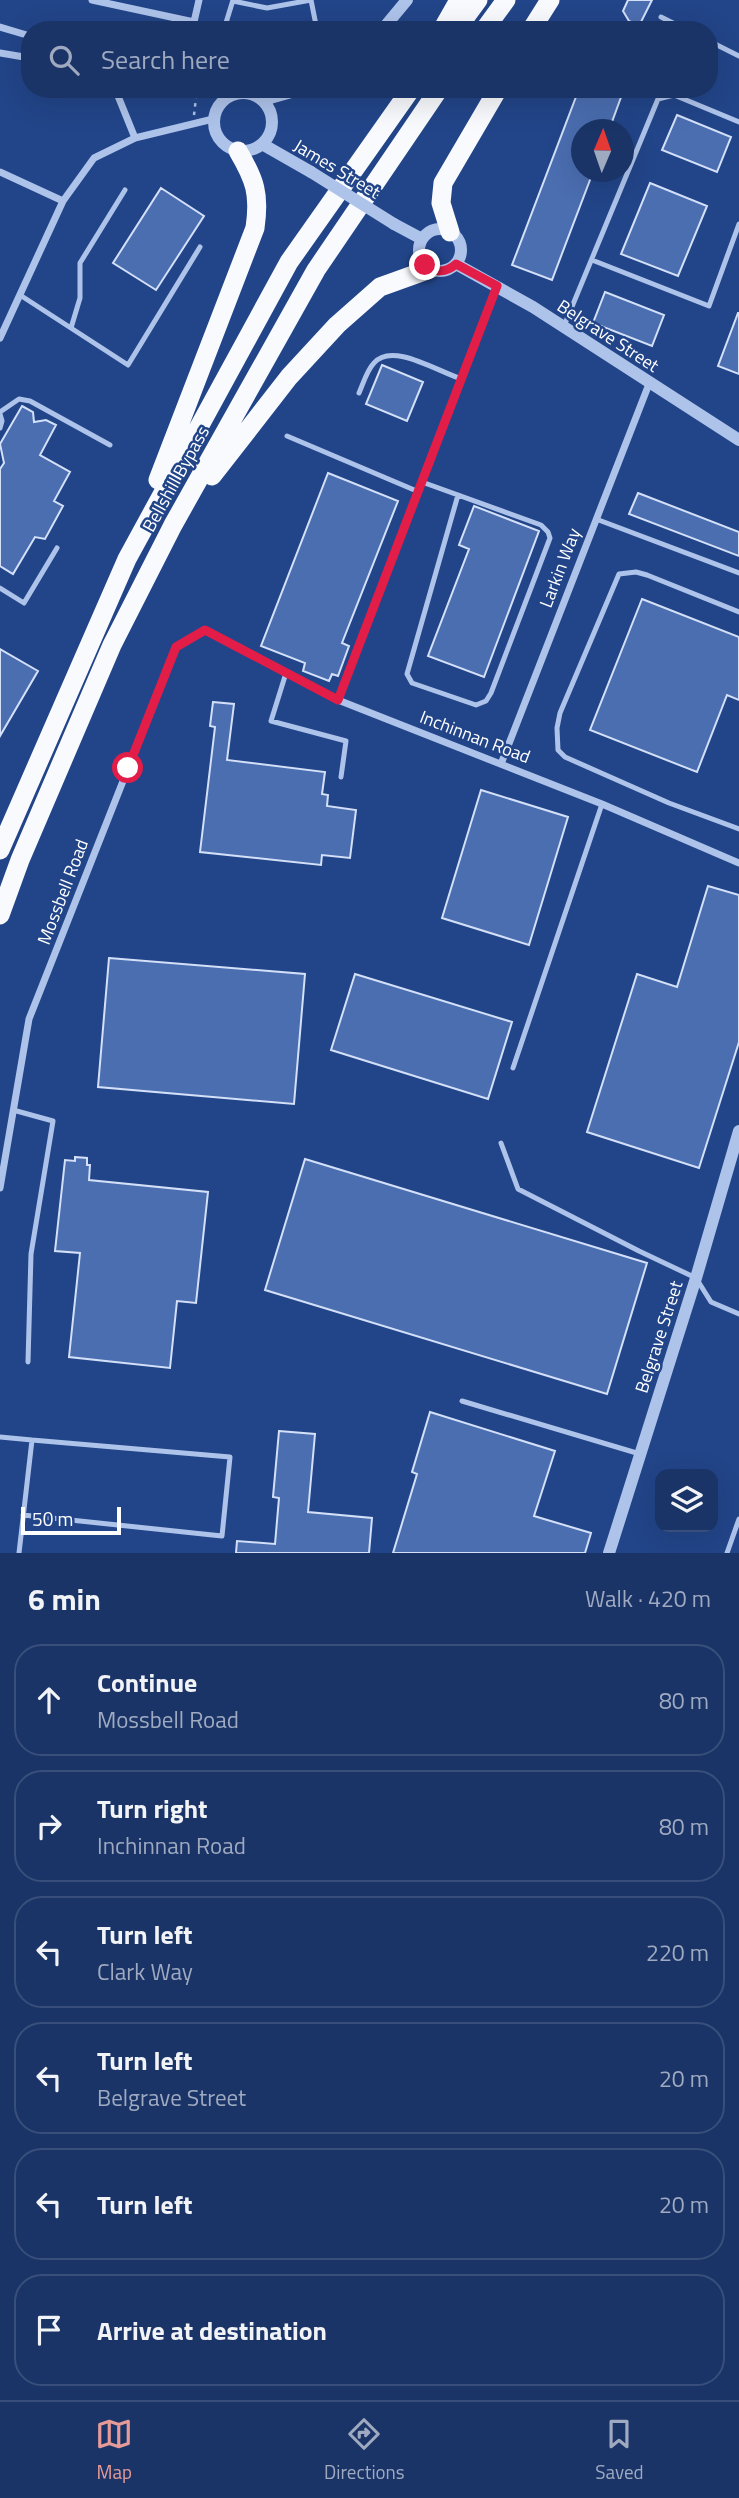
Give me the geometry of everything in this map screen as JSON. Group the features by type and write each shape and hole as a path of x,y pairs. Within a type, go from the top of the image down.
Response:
{"highway":[{"path":"447,21 459,0"},
{"path":"463,21 478,0"},
{"path":"491,21 506,0"},
{"path":"537,21 550,0"},
{"name":"Bellshill Bypass","path":"0,850 127,559 289,262 404,98"},
{"name":"Bellshill Bypass","path":"0,915 20,860 112,645 173,525 316,271 433,98"},
{"path":"450,232 441,203 443,183 493,98"},
{"path":"127,559 255,228 258,206 256,187 238,151"},
{"path":"173,525 289,377 337,325 380,287 430,269"}],"street":[{"path":"92,0 189,21"},
{"path":"194,21 199,0"},
{"path":"390,21 407,0"},
{"path":"0,27 21,33"},
{"path":"0,53 21,56"},
{"path":"119,98 135,138"},
{"path":"226,98 216,109 213,119 218,138 228,148 238,151 254,150 270,132 272,122 269,108 260,98"},
{"path":"263,100 270,98"},
{"path":"0,338 63,201 94,158 135,138 213,119"},
{"name":"James Street","path":"262,144 422,239"},
{"path":"0,173 63,201"},
{"path":"438,229 450,232 459,240 460,258 456,264 444,271 430,269 421,259 419,252 422,239 438,229"},
{"name":"Belgrave Street","path":"456,264 533,307 739,440"},
{"path":"338,700 497,286"},
{"name":"Larkin Way","path":"501,764 649,383"},
{"name":"Inchinnan Road","path":"205,630 338,700 602,804 739,863"},
{"name":"Mossbell Road","path":"0,1188 29,1019 176,647 205,630"},
{"name":"Belgrave Street","path":"613,1552 640,1454 739,1131"}],"lane":[{"path":"227,21 233,0 267,8 311,0 315,21"},
{"path":"661,17 669,21"},
{"path":"718,46 739,56"},
{"path":"564,328 658,99 662,98"},
{"path":"681,98 739,122"},
{"path":"71,328 80,298 80,263 125,190"},
{"path":"592,260 709,306 739,224"},
{"path":"20,295 128,365 200,247"},
{"path":"359,393 374,362 386,355 409,358 462,379"},
{"path":"0,428 0,413 19,399 30,401 110,445"},
{"path":"287,436 419,492"},
{"path":"422,482 458,495 541,526 550,538 491,693 486,701 475,705 412,683 407,674 458,495"},
{"path":"596,519 739,573"},
{"path":"0,588 24,603 57,548"},
{"path":"739,612 647,575 636,572 619,574 560,713 557,738 558,750 576,762 669,803 739,829"},
{"path":"286,673 271,721 346,741 341,778"},
{"path":"513,1068 602,804"},
{"path":"12,1110 53,1121 31,1254 28,1362"},
{"path":"500,1143 518,1189 696,1278 711,1302 739,1314"},
{"path":"463,1401 640,1454"},
{"path":"0,1437 230,1457 222,1536 23,1515"},
{"path":"19,1553 32,1440"},
{"path":"727,1553 739,1519"}],"path":[{"path":"192,125 196,98"}],"building":[{"path":"628,0 652,0 642,21 629,21 623,11"},
{"path":"576,98 621,98 613,119 571,119 571,182 589,182 552,280 512,265"},
{"path":"677,115 731,137 717,172 662,150"},
{"path":"650,183 707,206 678,276 621,254"},
{"path":"161,188 204,216 156,290 113,263"},
{"path":"605,292 664,315 652,346 593,323"},
{"path":"739,313 739,374 718,366"},
{"path":"382,365 423,382 407,421 366,404"},
{"path":"22,406 33,412 34,422 46,420 56,425 40,455 70,472 54,501 63,506 45,539 35,537 13,574 0,566 0,469 4,463 0,444"},
{"path":"328,473 398,501 342,643 349,646 338,676 332,674 329,681 303,671 305,663 261,646"},
{"path":"638,493 739,532 739,556 629,514"},
{"path":"474,506 539,531 484,677 428,656 469,549 459,545"},
{"path":"642,599 739,637 739,700 727,695 697,772 590,730"},
{"path":"0,649 38,671 0,736"},
{"path":"213,702 234,704 227,760 325,772 322,794 328,795 327,806 356,810 350,858 322,855 321,865 200,852 215,727 210,726"},
{"path":"481,790 568,817 529,945 442,918"},
{"path":"708,886 739,895 739,1042 699,1168 587,1132 637,974 677,987"},
{"path":"109,958 305,974 294,1104 98,1087"},
{"path":"355,974 512,1022 488,1099 331,1050"},
{"path":"75,1157 87,1158 87,1165 90,1165 89,1180 208,1192 196,1303 177,1301 170,1368 69,1357 80,1253 55,1251 65,1160 75,1161"},
{"path":"305,1159 647,1263 607,1394 265,1290"},
{"path":"430,1412 555,1451 534,1516 591,1533 585,1553 393,1553 417,1474 412,1472"},
{"path":"279,1431 315,1434 308,1512 372,1518 369,1553 236,1553 237,1541 275,1544 279,1498 273,1497"}],"route":[{"path":"128,768 176,647 205,630 338,700 497,286 456,264 444,271 430,269 425,265"}]}
